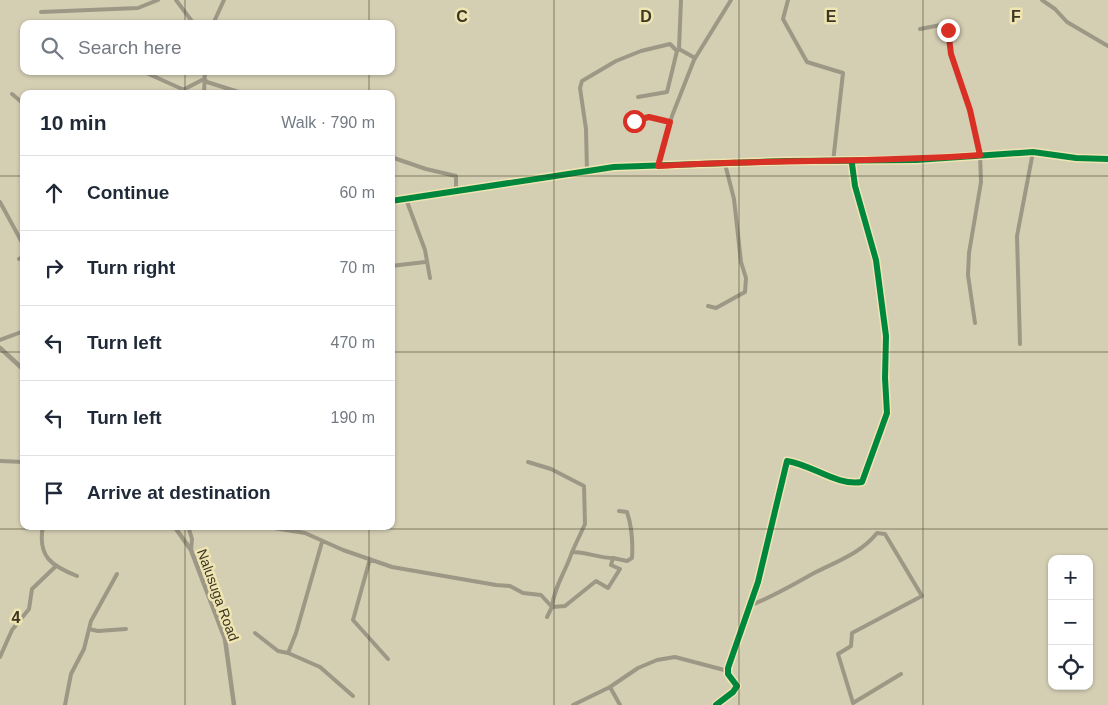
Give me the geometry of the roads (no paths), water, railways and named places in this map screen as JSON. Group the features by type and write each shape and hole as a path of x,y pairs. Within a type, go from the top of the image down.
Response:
{"street":[{"path":"41,12 138,8 158,0"},
{"path":"176,0 191,20"},
{"path":"215,20 224,0"},
{"path":"638,96 667,92 678,50 681,0"},
{"path":"658,166 670,122 695,58 731,0"},
{"path":"788,0 783,18 807,62 839,70 843,73 834,162"},
{"path":"1042,0 1055,9 1067,22 1108,46"},
{"path":"920,29 946,24 951,54 970,110 980,155 981,182 969,253 968,275 975,322"},
{"path":"587,171 586,130 580,88 582,81 616,61 641,51 670,44 695,58"},
{"path":"151,75 182,89 204,79"},
{"path":"204,75 204,90"},
{"path":"204,79 207,82 232,90"},
{"path":"12,94 20,101"},
{"path":"634,121 649,117 670,122"},
{"path":"1020,344 1017,236 1033,152"},
{"path":"395,200 614,167 834,162 1033,152 1076,158 1108,158"},
{"path":"395,158 426,169 456,176 456,191"},
{"path":"708,306 716,308 745,292 746,278 742,262 734,199 724,164"},
{"path":"728,671 768,546 788,461 800,463 849,484 862,482 887,414 884,378 886,336 883,299 876,260 855,186 852,164"},
{"path":"406,199 425,250 425,262 430,278"},
{"path":"0,202 20,239"},
{"path":"395,266 425,262"},
{"path":"0,340 20,332"},
{"path":"0,348 20,366"},
{"path":"0,461 20,462"},
{"path":"528,462 551,468 584,486 585,524 572,552 566,571 554,593 552,607 547,616"},
{"path":"572,552 584,552 602,558 627,561 632,558 627,512 619,511"},
{"path":"42,530 42,546 55,567 77,576"},
{"name":"Nalusuga Road","path":"177,530 191,550 225,639 234,705"},
{"path":"189,530 192,539 191,550"},
{"path":"295,530 322,542 392,567 510,586 523,593 540,595 552,607 565,606 596,580 608,588 620,569 611,565 613,558"},
{"path":"751,604 783,592 852,554 868,544 877,533 885,534 922,596 852,633 851,646 838,654 853,703 900,674"},
{"path":"288,653 296,633 322,542"},
{"path":"370,559 354,620 388,659"},
{"path":"0,657 12,630 29,609 32,589 55,567"},
{"path":"65,705 71,674 84,648 91,621 117,574"},
{"path":"89,629 98,631 126,629"},
{"path":"255,633 278,651 288,653 320,667 353,696"},
{"path":"573,705 610,687 638,668 657,660 675,657 728,671 737,684 736,690 716,705"},
{"path":"610,687 620,705"}]}
